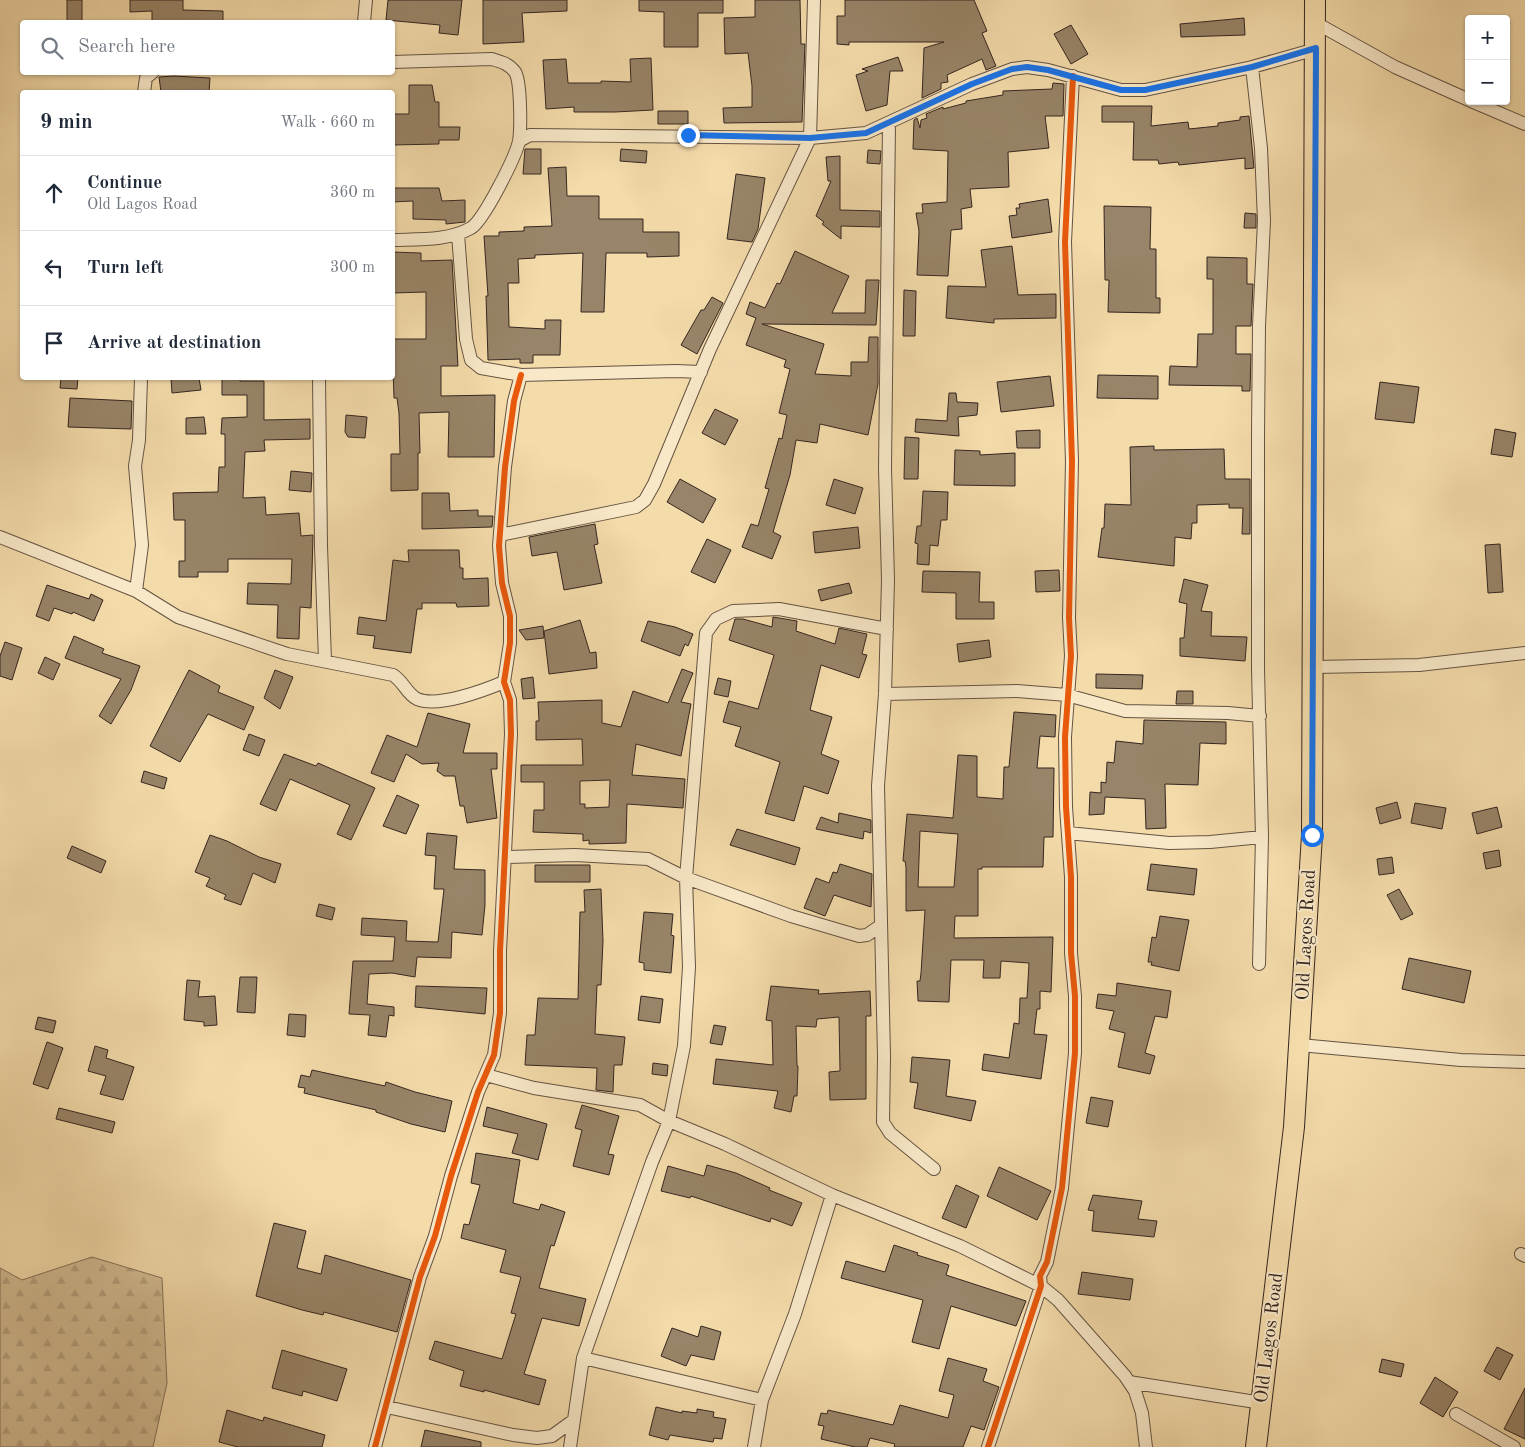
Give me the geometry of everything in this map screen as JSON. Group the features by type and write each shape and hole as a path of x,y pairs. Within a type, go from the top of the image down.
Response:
{"main road":[{"name":"Old Lagos Road","path":"1256,1447 1293,1137 1312,835 1315,0"}],"street":[{"path":"364,20 366,0"},
{"path":"500,535 636,507 644,500 654,484 683,410 810,138 814,0"},
{"path":"1316,23 1395,66 1465,99"},
{"path":"519,141 530,135 810,138 866,133 972,84 1012,69 1027,67 1073,76 1121,90 1145,90 1252,67 1316,48"},
{"path":"395,62 492,59 506,63 516,74 519,101 519,141 483,217 473,227 458,234 437,238 395,240"},
{"path":"1252,67 1261,148 1264,221 1259,326 1258,669 1262,837 1259,964"},
{"path":"144,90 146,78 150,75"},
{"path":"988,1447 1041,1286 1040,1276 1048,1255 1062,1188 1075,1053 1075,996 1070,953 1071,877 1065,737 1071,656 1069,618 1072,460 1065,242 1073,76"},
{"path":"1480,105 1525,124"},
{"path":"888,124 886,211 887,629 885,694 878,786 884,1057 883,1122 890,1132 934,1168"},
{"path":"458,234 466,339 471,360 481,368 521,374 701,372"},
{"path":"375,1447 418,1287 435,1236 451,1176 478,1092 494,1055 500,1013 500,951 506,857 511,716 510,700 504,682 510,634 510,616 502,583 500,535 505,467 514,402 521,374"},
{"path":"136,591 142,544 135,466 139,440 141,380"},
{"path":"319,380 321,546 325,660"},
{"path":"0,537 136,591 178,617 287,654 393,674 400,679 416,699 426,701 467,696 504,682"},
{"path":"570,1447 583,1358 652,1162 669,1121 684,1046 690,967 686,878 706,634 716,619 733,611 779,608 887,629"},
{"path":"1314,667 1419,664 1525,653"},
{"path":"885,694 1018,690 1068,695 1125,711 1228,713 1260,716"},
{"path":"1068,833 1169,843 1210,842 1262,837"},
{"path":"506,857 576,855 648,859 686,878 791,916 859,936 867,936 880,926"},
{"path":"1300,1045 1461,1060 1525,1062"},
{"path":"486,1075 534,1088 640,1105 669,1121 725,1144 832,1195 960,1246 1041,1286 1058,1300 1087,1331 1135,1391 1142,1413 1146,1447"},
{"path":"754,1447 762,1400 796,1314 832,1195"},
{"path":"583,1358 762,1400"},
{"path":"1129,1382 1262,1403"},
{"path":"387,1407 513,1435 537,1438 552,1436 574,1420"},
{"path":"1456,1414 1514,1447"}],"green space":[{"path":"92,1257 162,1278 167,1383 153,1447 0,1447 0,1268 22,1280"}],"building":[{"path":"67,0 82,0 82,20 67,20"},
{"path":"130,0 183,0 183,10 223,11 223,20 152,20 152,11 130,12"},
{"path":"388,0 462,0 458,35 439,33 440,25 386,20"},
{"path":"483,0 567,0 567,11 522,13 524,42 483,44"},
{"path":"639,0 723,0 723,13 698,13 698,47 664,47 664,12 639,11"},
{"path":"755,0 800,0 801,44 805,44 802,122 724,123 723,108 752,107 752,86 748,53 725,54 724,18 755,17"},
{"path":"845,0 974,0 987,31 982,33 996,66 986,70 982,59 947,75 948,82 941,83 941,89 922,98 924,48 944,42 849,42 849,45 837,44 837,16 845,16"},
{"path":"1244,18 1245,35 1181,37 1180,24"},
{"path":"1071,25 1088,54 1071,64 1054,34"},
{"path":"898,57 903,71 890,71 887,105 866,111 856,75 868,71 862,69"},
{"path":"651,58 653,110 574,112 574,107 546,109 543,60 566,59 568,83 601,83 601,81 631,82 630,59"},
{"path":"159,77 210,78 209,90 161,90"},
{"path":"1053,83 1064,84 1063,116 1045,116 1049,148 1008,152 1009,187 970,189 972,207 961,209 962,229 951,230 948,276 917,275 919,231 916,213 923,213 922,204 947,202 948,151 913,149 914,120 917,118 920,128 921,120 927,118 926,114 943,107 943,109 966,103 966,101 1003,95 1003,91 1052,89"},
{"path":"409,85 432,85 435,102 439,102 439,127 460,127 459,140 439,140 439,144 395,145 395,114 409,114"},
{"path":"1102,106 1152,106 1151,126 1188,122 1189,129 1218,126 1218,123 1240,120 1240,117 1249,116 1254,168 1245,169 1245,158 1179,165 1178,162 1159,164 1158,160 1133,160 1134,122 1102,122"},
{"path":"658,111 688,111 688,124 658,124"},
{"path":"525,149 541,149 541,174 523,174"},
{"path":"621,149 647,151 646,163 620,161"},
{"path":"868,150 881,151 880,164 867,163"},
{"path":"840,156 840,210 880,211 880,227 841,226 841,239 822,224 824,222 816,216 831,181 828,181 826,157"},
{"path":"566,167 567,196 599,196 599,219 643,219 643,232 679,232 679,256 647,257 647,253 606,253 604,312 581,312 583,253 535,255 535,258 518,259 519,283 508,283 509,327 545,329 545,320 561,320 560,355 533,355 533,363 520,363 520,359 488,360 486,296 488,296 484,236 499,236 499,232 524,231 524,227 552,226 548,168"},
{"path":"736,174 765,178 758,229 752,242 727,239"},
{"path":"395,188 439,188 442,201 465,200 465,222 446,224 446,220 413,219 413,201 395,202"},
{"path":"1048,199 1052,232 1012,238 1009,216 1017,215 1016,208 1020,208 1019,204"},
{"path":"1104,206 1151,207 1150,249 1156,249 1156,298 1160,298 1160,313 1108,312 1109,280 1105,280"},
{"path":"1245,213 1256,214 1256,228 1244,228"},
{"path":"1012,246 1018,295 1056,294 1056,318 994,319 994,323 946,318 948,286 986,287 981,250"},
{"path":"795,251 849,276 832,313 865,313 866,280 879,280 876,325 762,324 824,344 815,374 851,376 851,362 868,362 869,337 878,337 878,384 868,435 820,424 817,443 796,440 790,475 773,532 781,536 772,559 742,547 751,524 758,526 769,489 765,488 779,438 782,439 787,415 779,413 790,369 784,367 786,360 746,345 756,318 746,314 750,302 765,308 777,283 780,284"},
{"path":"395,252 421,253 421,261 452,260 458,366 441,366 441,396 495,395 494,457 448,457 449,412 419,413 420,453 418,453 418,490 391,491 391,454 400,454 399,413 397,398 394,398 395,339 426,339 426,292 395,293"},
{"path":"1207,257 1247,258 1247,284 1253,284 1251,326 1236,326 1236,354 1251,354 1250,391 1242,391 1242,386 1169,385 1170,366 1197,367 1198,334 1213,334 1213,279 1207,279"},
{"path":"904,290 916,291 915,336 903,336"},
{"path":"712,297 723,303 697,354 681,345 701,310 704,310"},
{"path":"1098,375 1158,376 1158,399 1097,398"},
{"path":"1050,376 1054,406 1001,412 997,382"},
{"path":"61,380 78,380 77,389 60,388"},
{"path":"171,380 199,380 201,390 172,393"},
{"path":"222,380 264,381 264,420 310,419 310,439 264,440 265,451 245,452 243,498 265,497 266,515 299,513 301,536 313,535 311,608 300,607 299,639 277,638 278,605 247,604 248,583 291,584 292,559 228,559 228,572 198,572 198,577 179,577 179,561 185,561 185,520 174,520 173,493 218,492 219,467 225,467 225,434 221,434 222,418 247,417 247,395 222,395"},
{"path":"1380,382 1419,387 1414,423 1375,419"},
{"path":"949,393 956,393 957,402 978,403 977,415 958,417 959,436 915,432 916,419 947,421"},
{"path":"70,398 132,401 131,429 68,427"},
{"path":"715,409 738,420 725,445 702,433"},
{"path":"346,415 367,417 365,438 348,437 345,432"},
{"path":"204,417 206,434 186,434 186,418"},
{"path":"1495,429 1516,433 1512,457 1491,454"},
{"path":"1040,430 1040,448 1017,448 1016,431"},
{"path":"905,437 919,438 918,479 904,479"},
{"path":"1154,446 1154,450 1224,449 1225,479 1250,479 1250,534 1242,534 1243,508 1229,508 1229,504 1197,505 1197,523 1192,523 1191,539 1175,537 1174,566 1098,557 1102,528 1104,528 1105,504 1131,505 1130,447"},
{"path":"955,450 980,451 980,455 1015,453 1015,486 954,485"},
{"path":"291,471 312,473 311,492 289,490"},
{"path":"680,479 716,499 703,523 667,502"},
{"path":"834,479 863,488 855,514 826,505"},
{"path":"923,491 948,492 947,520 941,520 938,546 930,545 929,565 917,564 918,544 915,543 917,526 921,526"},
{"path":"422,493 449,493 450,511 478,510 478,516 493,516 492,527 422,529"},
{"path":"595,524 598,544 594,545 602,583 564,590 557,552 532,556 529,537"},
{"path":"858,527 860,548 815,553 813,532"},
{"path":"707,539 731,550 715,583 691,572"},
{"path":"1500,544 1503,592 1488,593 1485,545"},
{"path":"408,550 459,550 460,568 463,568 463,579 488,578 489,606 457,607 456,603 422,603 422,609 417,609 411,653 373,648 375,636 357,634 359,617 386,621 393,560 409,562"},
{"path":"1059,570 1060,591 1036,592 1035,571"},
{"path":"923,571 980,572 979,602 994,602 994,619 956,619 956,593 922,592"},
{"path":"1184,579 1208,585 1201,611 1212,612 1211,636 1247,637 1245,661 1180,656 1180,638 1184,638 1187,604 1179,602"},
{"path":"849,583 852,593 821,601 818,590"},
{"path":"47,585 89,599 91,594 103,600 94,621 73,612 72,614 54,608 49,621 36,616"},
{"path":"773,617 797,621 796,631 835,644 839,628 867,634 862,654 867,655 859,678 821,665 810,710 832,717 821,754 839,761 828,794 804,786 794,821 765,813 780,762 735,746 741,727 723,722 729,701 758,709 774,655 729,640 735,619 743,619 772,627"},
{"path":"580,620 590,653 596,652 597,668 549,674 544,631"},
{"path":"648,621 675,627 693,634 688,646 685,644 680,656 641,641"},
{"path":"543,626 544,638 526,640 519,630"},
{"path":"74,636 104,649 102,653 140,666 131,690 111,724 99,716 121,679 65,658"},
{"path":"989,640 991,657 959,662 957,644"},
{"path":"5,642 22,648 12,680 0,676 0,656"},
{"path":"45,657 60,664 53,680 38,673"},
{"path":"682,669 693,673 681,702 691,704 681,756 636,744 632,775 685,779 683,808 627,804 626,843 589,844 589,840 583,841 583,834 533,832 534,810 544,810 544,782 521,782 521,765 583,765 582,739 536,740 536,721 539,721 538,702 602,700 602,723 621,727 633,691 668,703","holes":["610,780 609,807 585,808 585,804 580,804 580,781"]},
{"path":"189,670 220,686 218,692 254,707 244,730 208,714 180,762 150,746"},
{"path":"275,670 293,677 280,709 264,698"},
{"path":"1096,674 1143,675 1142,689 1096,688"},
{"path":"533,677 535,698 523,699 521,679"},
{"path":"718,678 731,681 728,697 714,694"},
{"path":"1177,691 1193,691 1193,704 1176,704"},
{"path":"1014,712 1056,715 1055,737 1040,736 1037,768 1054,768 1053,837 1044,837 1043,867 982,867 982,869 978,869 978,916 955,916 954,938 1053,937 1051,992 1040,991 1040,1009 1037,1009 1034,1034 1047,1035 1041,1079 982,1070 984,1054 1009,1058 1014,1023 1019,1024 1020,998 1027,998 1029,963 1001,961 1000,978 983,978 984,960 951,960 949,1002 918,1001 917,981 920,981 921,973 925,910 906,911 906,867 905,861 903,861 907,814 953,818 958,755 977,756 977,797 1003,799 1004,767 1009,767","holes":["920,831 958,834 954,887 918,887"]},
{"path":"428,713 470,724 463,753 497,753 497,769 491,769 497,818 467,823 464,806 460,806 455,776 444,776 437,771 439,763 422,764 406,754 394,782 371,773 387,735 417,747"},
{"path":"1144,720 1226,722 1226,744 1200,743 1198,785 1165,784 1166,828 1146,829 1145,799 1105,797 1104,814 1089,815 1090,792 1101,793 1101,782 1106,783 1107,762 1114,763 1116,741 1143,744"},
{"path":"249,734 265,740 259,756 243,750"},
{"path":"284,754 316,766 318,763 375,788 351,840 337,834 350,805 290,779 276,811 260,804"},
{"path":"144,771 167,778 164,789 141,782"},
{"path":"397,795 419,805 406,834 383,826"},
{"path":"1397,802 1401,818 1380,824 1376,808"},
{"path":"1415,803 1446,808 1442,829 1411,823"},
{"path":"1497,807 1502,827 1477,834 1472,813"},
{"path":"839,813 871,820 871,833 864,831 863,839 816,829 821,817 838,823"},
{"path":"737,829 800,848 795,865 730,845"},
{"path":"427,833 457,836 454,869 485,870 485,905 482,935 452,932 451,958 417,957 415,977 392,973 369,974 367,1004 394,1007 394,1016 389,1015 386,1037 368,1035 370,1015 349,1014 353,961 393,961 395,937 361,935 362,918 407,921 406,941 438,942 444,889 434,889 436,856 425,855"},
{"path":"210,835 259,857 281,864 275,883 253,873 241,905 224,899 226,895 206,886 210,878 195,872"},
{"path":"72,846 106,861 101,873 67,858"},
{"path":"1499,850 1501,866 1486,869 1483,853"},
{"path":"1392,857 1394,873 1379,875 1377,859"},
{"path":"840,864 872,874 871,907 834,895 825,916 804,908 816,878 829,883 833,872 837,873"},
{"path":"1151,864 1197,869 1194,895 1147,890"},
{"path":"535,865 590,865 590,882 535,882"},
{"path":"601,889 603,941 601,985 597,985 595,1034 625,1037 622,1065 614,1065 613,1092 596,1090 597,1068 525,1065 527,1035 535,1035 538,998 578,999 580,912 585,912 584,890"},
{"path":"1399,889 1413,914 1401,920 1387,895"},
{"path":"319,904 335,908 332,920 316,916"},
{"path":"644,912 673,914 671,935 674,936 671,973 644,970 644,963 639,962"},
{"path":"1160,916 1189,920 1179,971 1151,965 1152,962 1148,962 1152,937 1156,938"},
{"path":"1409,958 1471,971 1464,1003 1402,989"},
{"path":"240,977 257,977 255,1013 237,1012"},
{"path":"187,980 200,981 198,997 215,996 217,1025 204,1026 204,1022 184,1020"},
{"path":"1117,983 1171,991 1167,1018 1155,1016 1145,1053 1155,1056 1150,1074 1118,1067 1125,1033 1109,1029 1114,1011 1096,1008 1098,994 1116,996"},
{"path":"416,986 487,988 485,1014 415,1007"},
{"path":"771,986 819,990 818,994 870,991 871,1016 866,1016 866,1099 830,1100 829,1072 840,1071 839,1017 817,1019 816,1027 796,1026 797,1096 794,1096 791,1112 774,1108 778,1091 713,1084 716,1059 773,1065 772,1021 766,1020"},
{"path":"641,996 663,999 660,1023 638,1020"},
{"path":"289,1014 306,1015 305,1037 287,1035"},
{"path":"38,1017 56,1021 53,1033 35,1029"},
{"path":"714,1025 726,1027 722,1045 710,1043"},
{"path":"47,1042 63,1048 48,1089 33,1084"},
{"path":"95,1046 108,1050 106,1058 134,1067 123,1100 100,1094 106,1076 88,1071"},
{"path":"912,1057 950,1060 946,1096 976,1101 971,1121 914,1108 918,1083 910,1082"},
{"path":"653,1063 668,1065 667,1076 652,1074"},
{"path":"312,1070 385,1086 386,1082 415,1092 452,1101 445,1132 411,1124 376,1112 376,1110 304,1093 305,1088 298,1087 301,1075 310,1077"},
{"path":"1091,1097 1113,1101 1108,1127 1086,1123"},
{"path":"582,1105 619,1116 608,1154 614,1155 609,1175 573,1166 582,1130 575,1128"},
{"path":"487,1107 547,1124 538,1160 512,1153 518,1134 483,1126"},
{"path":"59,1108 115,1122 112,1133 56,1119"},
{"path":"476,1153 520,1160 513,1203 539,1210 541,1204 565,1212 554,1246 551,1245 539,1288 586,1299 579,1326 542,1318 524,1374 546,1380 539,1405 484,1390 484,1392 460,1386 464,1371 429,1359 435,1341 502,1359 516,1314 511,1313 521,1277 500,1272 506,1250 461,1238 464,1224 469,1225 480,1185 471,1183"},
{"path":"707,1165 736,1173 770,1188 769,1190 802,1203 792,1226 771,1218 770,1222 691,1196 690,1198 661,1191 668,1166 704,1176"},
{"path":"999,1167 1051,1191 1037,1220 987,1196"},
{"path":"956,1185 979,1196 966,1228 942,1218"},
{"path":"1093,1195 1142,1201 1138,1219 1157,1221 1154,1237 1092,1231 1094,1211 1088,1210"},
{"path":"274,1223 306,1231 297,1268 321,1274 325,1255 411,1280 397,1332 324,1312 323,1315 302,1310 256,1296"},
{"path":"894,1245 918,1253 917,1255 949,1265 946,1275 1026,1301 1016,1326 951,1306 939,1349 912,1342 923,1300 841,1278 846,1261 885,1272"},
{"path":"1082,1272 1133,1279 1130,1300 1078,1294"},
{"path":"701,1326 721,1332 714,1360 691,1355 686,1366 661,1356 672,1328 698,1337"},
{"path":"1497,1347 1513,1355 1500,1380 1484,1371"},
{"path":"282,1350 347,1369 337,1401 303,1391 302,1396 272,1388"},
{"path":"948,1358 987,1369 983,1381 999,1387 984,1430 971,1426 963,1447 894,1447 895,1444 870,1438 867,1447 855,1447 821,1439 824,1426 818,1425 821,1413 827,1414 828,1410 893,1425 900,1405 948,1418 954,1395 939,1391"},
{"path":"1382,1359 1404,1364 1401,1377 1379,1372"},
{"path":"1435,1377 1458,1392 1443,1417 1420,1403"},
{"path":"1525,1388 1525,1439 1504,1429"},
{"path":"656,1407 682,1413 682,1411 697,1413 697,1409 714,1412 713,1417 726,1419 722,1439 714,1438 713,1442 670,1435 668,1440 649,1435"},
{"path":"227,1410 263,1421 264,1417 325,1435 322,1447 238,1447 219,1442"},
{"path":"425,1430 481,1442 481,1447 421,1447"}],"cycle path":[{"path":"988,1447 1041,1286 1040,1276 1047,1262 1062,1188 1075,1053 1075,996 1071,953 1071,877 1066,807 1065,737 1071,656 1069,618 1072,461 1065,242 1073,76"},
{"path":"375,1447 420,1277 435,1236 451,1176 478,1092 494,1055 500,1013 500,951 511,734 510,700 504,682 510,643 510,616 502,583 499,546 505,467 514,401 521,375"}],"route":[{"path":"688,135 810,138 866,133 942,100 972,84 1012,69 1027,67 1048,70 1121,90 1145,90 1252,67 1316,48 1312,835"}]}
